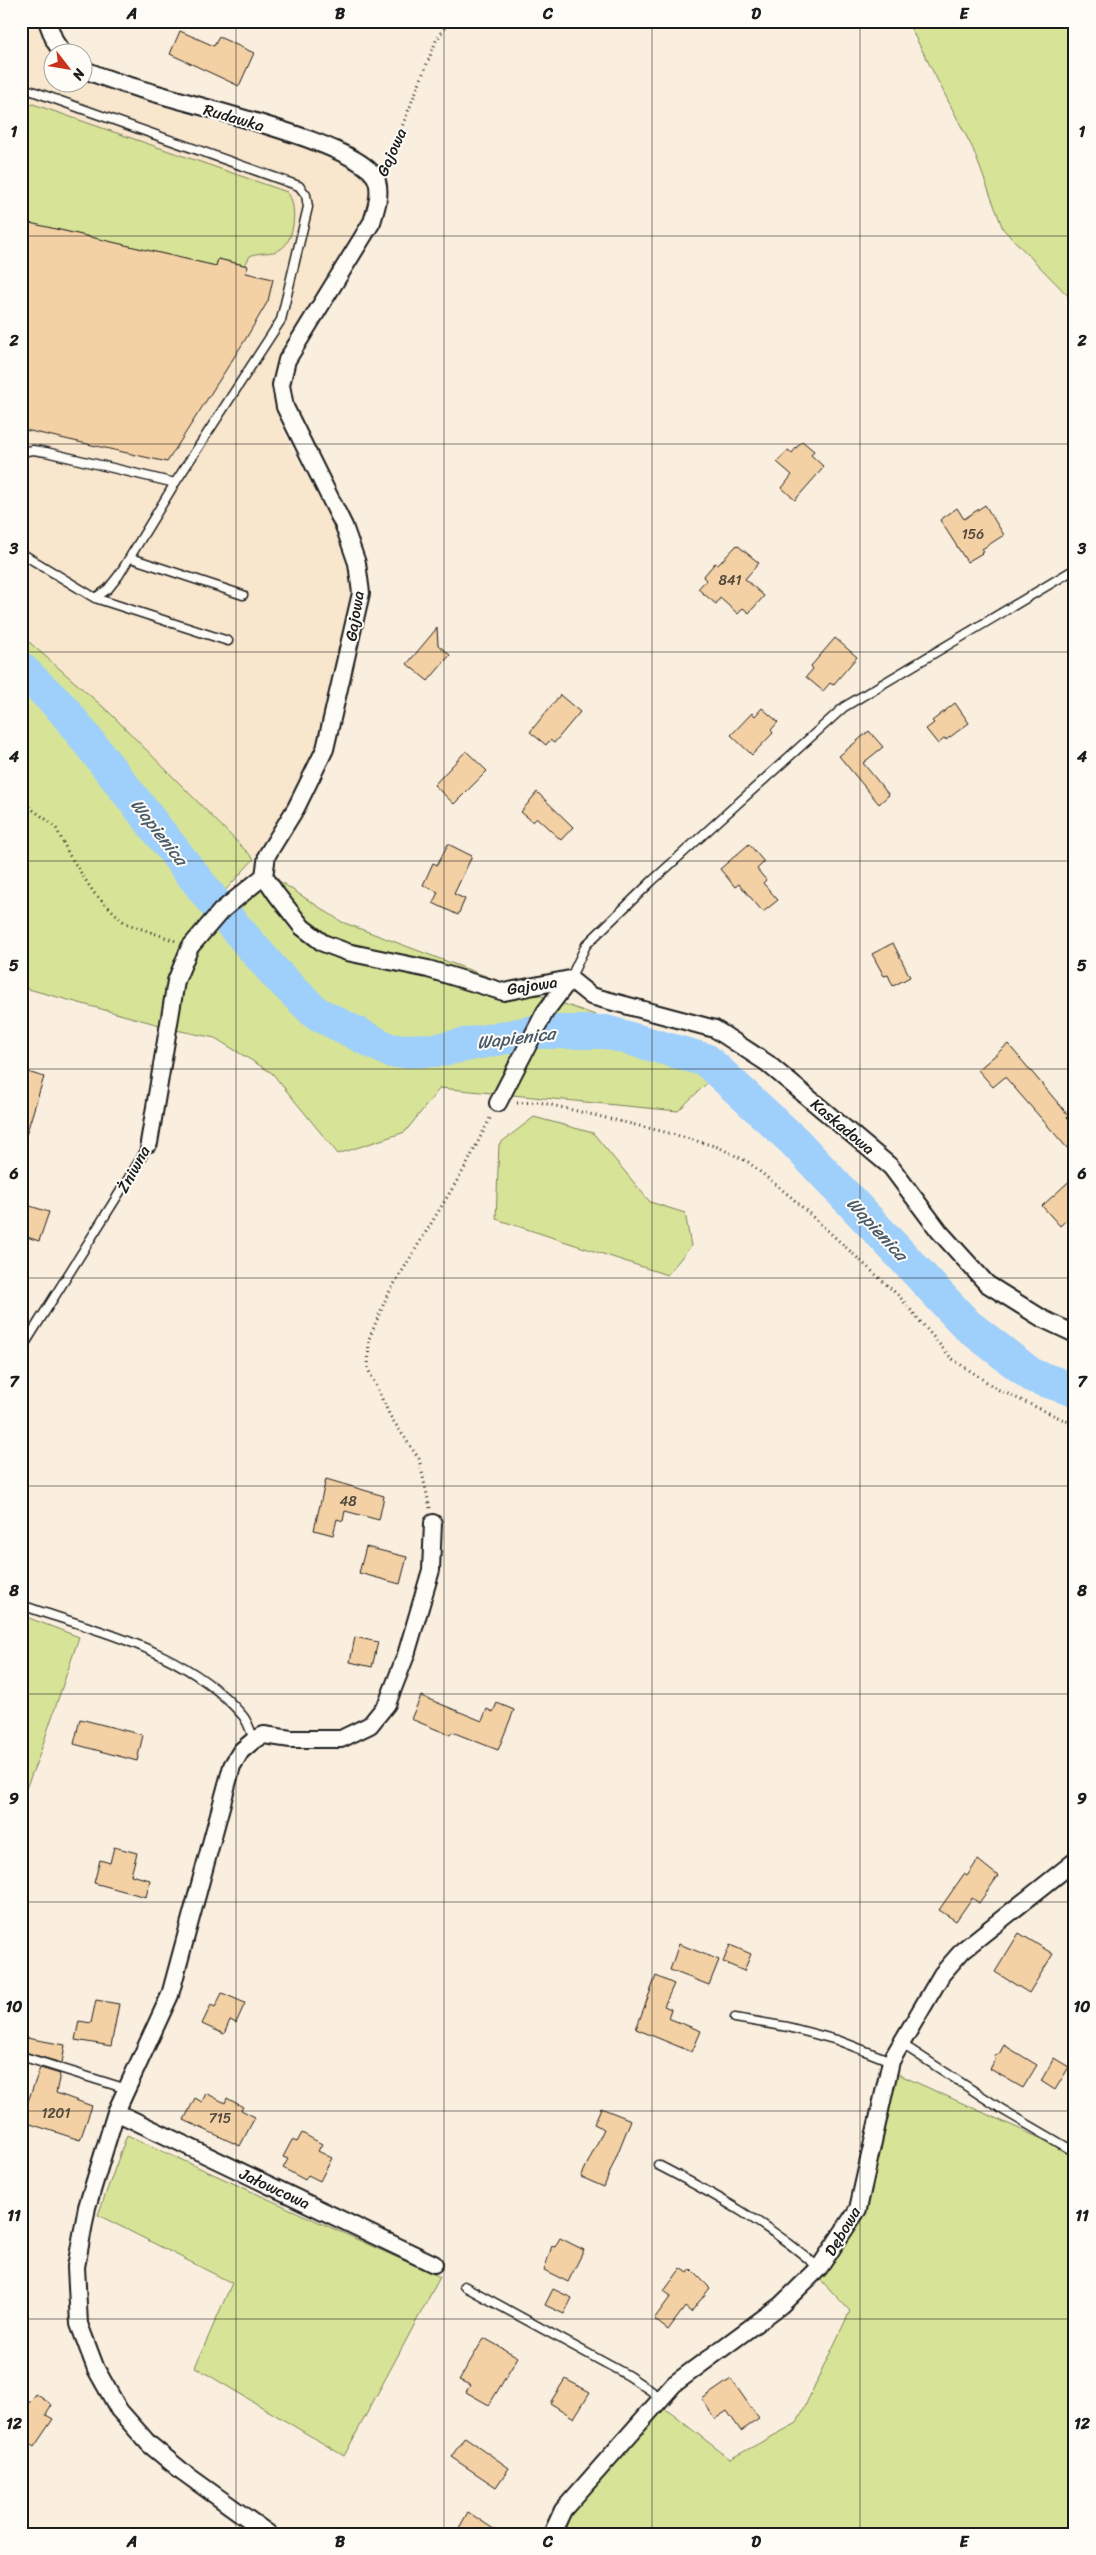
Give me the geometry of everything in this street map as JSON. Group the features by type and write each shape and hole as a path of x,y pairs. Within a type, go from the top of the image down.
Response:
{"street":[{"path":"46,21 54,42"},
{"name":"Rudawka","path":"92,72 118,83 318,141 364,164 377,180"},
{"name":"Gajowa","path":"377,180 378,199 372,222 287,360 281,385 284,407 344,526 357,563 361,593 325,748 296,808 267,855 264,876 276,895 302,927 323,943 347,952 428,969 504,992 570,979"},
{"name":"Żniwna","path":"148,1142 176,981 194,942 221,911 264,876"},
{"path":"498,1103 545,1012 570,979"},
{"name":"Kaskadowa","path":"570,979 591,996 715,1029 767,1063 891,1166 939,1231 987,1284 1043,1319 1075,1334"},
{"path":"269,2534 183,2472 149,2444 120,2410 96,2369 79,2324 76,2267 86,2208 116,2112 170,1995 232,1766 241,1751 254,1740 264,1735 292,1739 341,1739 370,1726 388,1704 406,1655 431,1570 433,1523"},
{"name":"Dębowa","path":"552,2534 562,2510 663,2399 674,2384 781,2305 819,2268 858,2209 891,2061 942,1974 963,1950 1075,1861"},
{"name":"Jałowcowa","path":"116,2112 434,2264"}],"lane":[{"path":"21,87 299,186 306,195 308,207 281,320 175,483 131,558 108,589 95,598"},
{"path":"21,452 33,450 46,452 175,483"},
{"path":"21,553 95,598 228,641"},
{"path":"131,558 243,595"},
{"path":"570,979 586,945 652,881 844,707 1075,569"},
{"name":"Żniwna","path":"21,1350 140,1160 148,1142"},
{"path":"21,1606 150,1649 176,1661 204,1680 244,1717 254,1740"},
{"path":"735,2018 788,2027 837,2040 891,2061"},
{"path":"902,2044 1003,2110 1075,2152"},
{"path":"21,2056 127,2089"},
{"path":"658,2165 695,2184 790,2242 819,2268"},
{"path":"464,2286 621,2371 663,2399"}],"path":[{"name":"Gajowa","path":"377,180 388,164 436,41 449,21"},
{"path":"21,801 55,826 70,856 94,893 125,923 194,942"},
{"path":"433,1523 419,1460 390,1416 368,1369 369,1338 387,1296 466,1166 498,1103 539,1102 646,1127 718,1147 748,1162 791,1197 899,1296 951,1358 997,1389 1075,1425"}],"shaded area":[{"path":"21,21 40,21 43,37 46,42 42,42 42,92 92,92 92,85 224,125 319,148 363,175 371,185 369,213 300,324 275,372 274,397 279,421 291,448 331,518 353,582 325,723 304,779 283,820 254,859 180,785 21,635"}],"green space":[{"path":"907,21 1075,21 1075,303 1003,229 973,149"},
{"path":"33,104 287,192 293,205 294,213 292,230 286,244 277,251 250,256 245,265 218,259 216,266 21,221 21,110"},
{"path":"21,635 110,713 254,859 221,895 76,705 21,651"},
{"path":"21,687 45,706 208,919 163,1026 21,987"},
{"path":"273,877 342,922 507,984 729,1062 678,1111 440,1088 405,1132 338,1154 272,1073 215,1038 171,1029 193,949 213,924"},
{"path":"534,1117 593,1133 650,1202 685,1213 691,1246 667,1275 496,1219 499,1144"},
{"path":"21,1615 79,1637 39,1756 21,1801"},
{"path":"891,2071 1075,2154 1075,2534 558,2534 567,2514 663,2407 730,2459 797,2423 850,2311 819,2278 864,2212"},
{"path":"127,2135 440,2277 344,2456 195,2367 232,2283 98,2215"}],"building":[{"path":"180,31 214,46 219,37 254,53 239,86 170,54"},
{"path":"21,221 216,266 218,259 248,266 246,273 273,279 268,301 167,462 21,429"},
{"path":"802,441 814,451 811,455 824,467 795,500 782,488 792,475 777,462 788,450 792,453"},
{"path":"985,505 1004,535 982,549 984,552 967,562 940,520 957,508 964,519"},
{"path":"737,545 759,563 745,579 764,596 749,613 743,608 738,614 720,598 716,604 698,589 706,580 703,577 715,563 718,565"},
{"path":"437,628 438,645 450,655 428,681 407,664"},
{"path":"835,638 857,657 833,685 830,683 823,691 806,677 813,669 811,666"},
{"path":"560,695 580,712 554,743 550,740 546,745 530,732"},
{"path":"955,703 969,723 938,744 926,729 934,723 932,721"},
{"path":"762,708 778,722 771,730 773,733 752,755 731,735 752,713 755,716"},
{"path":"869,731 883,747 863,763 889,795 879,804 839,756"},
{"path":"466,751 487,771 454,804 434,785"},
{"path":"537,792 573,827 561,840 537,818 533,822 521,812"},
{"path":"448,844 472,856 454,894 465,899 458,915 433,903 438,892 423,885 433,863 437,865"},
{"path":"749,844 764,862 757,869 766,880 763,883 778,900 763,912 739,884 735,887 720,869"},
{"path":"893,943 910,977 893,986 888,975 884,976 872,954"},
{"path":"1008,1044 1069,1116 1067,1117 1075,1126 1075,1157 1005,1077 993,1087 978,1070"},
{"path":"21,1070 44,1077 25,1138 21,1138"},
{"path":"1075,1176 1075,1212 1060,1226 1042,1206"},
{"path":"30,1206 49,1212 39,1241 21,1235"},
{"path":"326,1479 384,1496 379,1520 345,1511 343,1521 337,1519 333,1535 314,1530"},
{"path":"366,1547 407,1557 400,1584 359,1573"},
{"path":"355,1637 378,1642 372,1667 350,1662"},
{"path":"421,1696 482,1721 487,1709 493,1712 497,1703 514,1710 498,1750 452,1732 450,1735 411,1719"},
{"path":"80,1719 143,1735 137,1761 74,1744"},
{"path":"114,1847 137,1853 131,1875 150,1880 146,1897 94,1883 100,1860 110,1863"},
{"path":"978,1860 998,1876 979,1903 972,1898 956,1921 939,1910 964,1874 967,1876"},
{"path":"1019,1933 1053,1954 1029,1993 995,1972"},
{"path":"679,1944 719,1960 709,1985 670,1970"},
{"path":"730,1945 751,1954 744,1971 723,1962"},
{"path":"656,1976 674,1984 664,2006 671,2009 668,2018 701,2031 692,2052 636,2029"},
{"path":"222,1993 245,2003 236,2023 230,2020 224,2034 202,2024 211,2005 215,2007"},
{"path":"96,2000 119,2004 111,2046 75,2040 79,2021 91,2023"},
{"path":"21,2037 65,2045 62,2063 21,2051"},
{"path":"1004,2045 1037,2065 1023,2088 990,2069 995,2060 994,2055 999,2054"},
{"path":"1054,2058 1069,2067 1055,2090 1041,2081"},
{"path":"40,2068 60,2074 56,2093 92,2106 80,2140 21,2121"},
{"path":"206,2093 225,2103 227,2098 243,2107 241,2110 255,2117 240,2146 184,2120 195,2098 202,2102"},
{"path":"601,2108 631,2120 604,2187 581,2177 604,2129 594,2124"},
{"path":"302,2133 322,2144 318,2151 332,2158 320,2181 308,2175 305,2180 283,2168 288,2159 283,2157 292,2140 297,2142"},
{"path":"560,2238 584,2250 568,2282 544,2270 552,2246 555,2247"},
{"path":"681,2268 688,2273 691,2269 710,2288 691,2312 685,2307 668,2330 654,2319 671,2296 664,2291"},
{"path":"553,2289 572,2298 564,2314 545,2305"},
{"path":"484,2338 518,2357 489,2405 466,2392 470,2385 459,2380"},
{"path":"565,2379 590,2392 574,2418 550,2403"},
{"path":"731,2379 759,2419 741,2431 727,2411 715,2419 702,2399"},
{"path":"36,2394 52,2405 46,2415 53,2419 34,2447 21,2438 21,2397 29,2403"},
{"path":"465,2437 509,2468 496,2487 451,2457"},
{"path":"468,2512 501,2534 468,2534 459,2528"}],"waterway":[{"name":"Wapienica","path":"21,669 62,708 221,911 276,974 316,1013 391,1051 438,1050 534,1032 606,1032 706,1060 794,1141 967,1325 1033,1376 1075,1390"}]}
